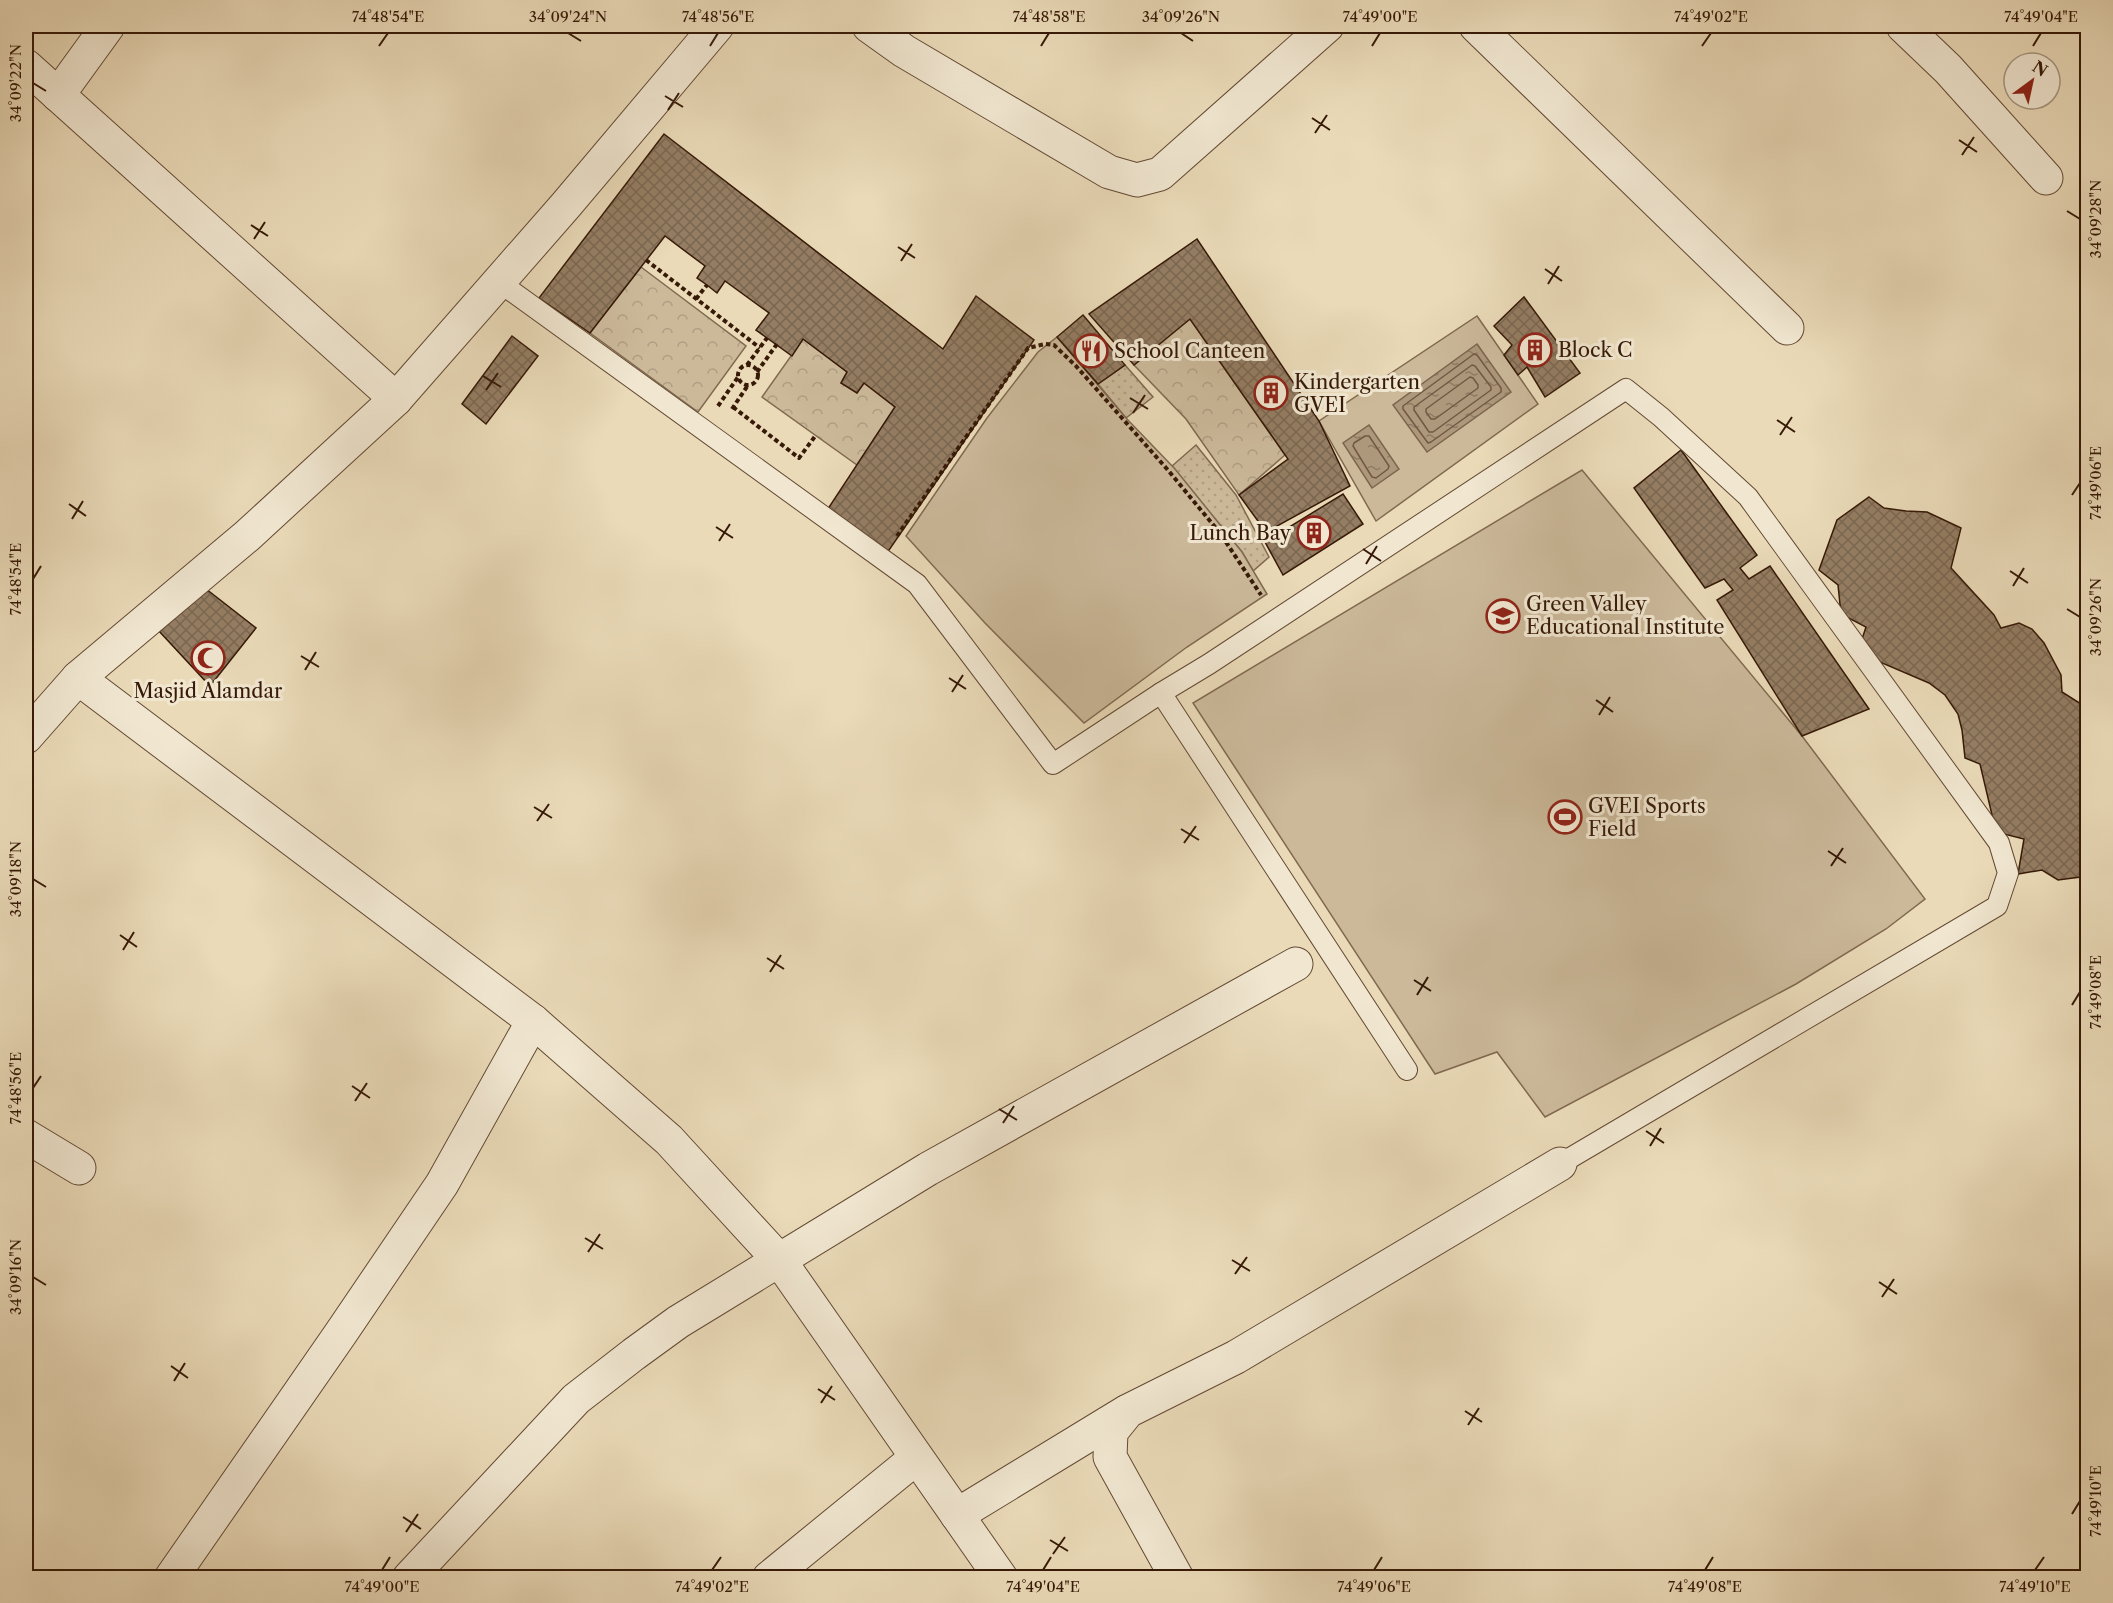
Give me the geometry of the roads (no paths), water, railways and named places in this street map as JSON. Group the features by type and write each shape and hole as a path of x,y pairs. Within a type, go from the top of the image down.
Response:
{"street":[{"path":"58,95 108,26"},
{"path":"26,737 78,678 247,536 396,399 717,26"},
{"path":"869,26 903,51 1108,172 1137,180 1160,174 1327,26"},
{"path":"1476,26 1787,328"},
{"path":"1903,26 1948,69 2046,178"},
{"path":"26,66 396,399"},
{"path":"78,678 533,1021 669,1140 780,1261 1001,1578"},
{"path":"409,1578 576,1399 678,1323 928,1169 1296,964"},
{"path":"171,1578 442,1184 533,1021"},
{"path":"26,1136 79,1168"},
{"path":"957,1515 1128,1411 1236,1358 1560,1164"},
{"path":"1128,1411 1111,1432 1110,1457 1177,1578"},
{"path":"769,1578 916,1458"}],"lane":[{"path":"499,282 917,584 1053,764 1278,619 1626,389 1661,417 1748,497 1999,843 2008,873 1997,906 1560,1164"},
{"path":"1161,693 1407,1070"}],"water":[{"path":"1477,344 1511,392 1427,452 1393,405"},
{"path":"1369,425 1399,469 1372,488 1343,443"}],"place":[{"name":"Block C","path":"1535,350"},
{"name":"School Canteen","path":"1091,351"},
{"name":"Kindergarten GVEI","path":"1271,393"},
{"name":"Lunch Bay","path":"1314,533"},
{"name":"Green Valley Educational Institute","path":"1503,616"},
{"name":"Masjid Alamdar","path":"208,658"},
{"name":"GVEI Sports Field","path":"1565,817"}]}
